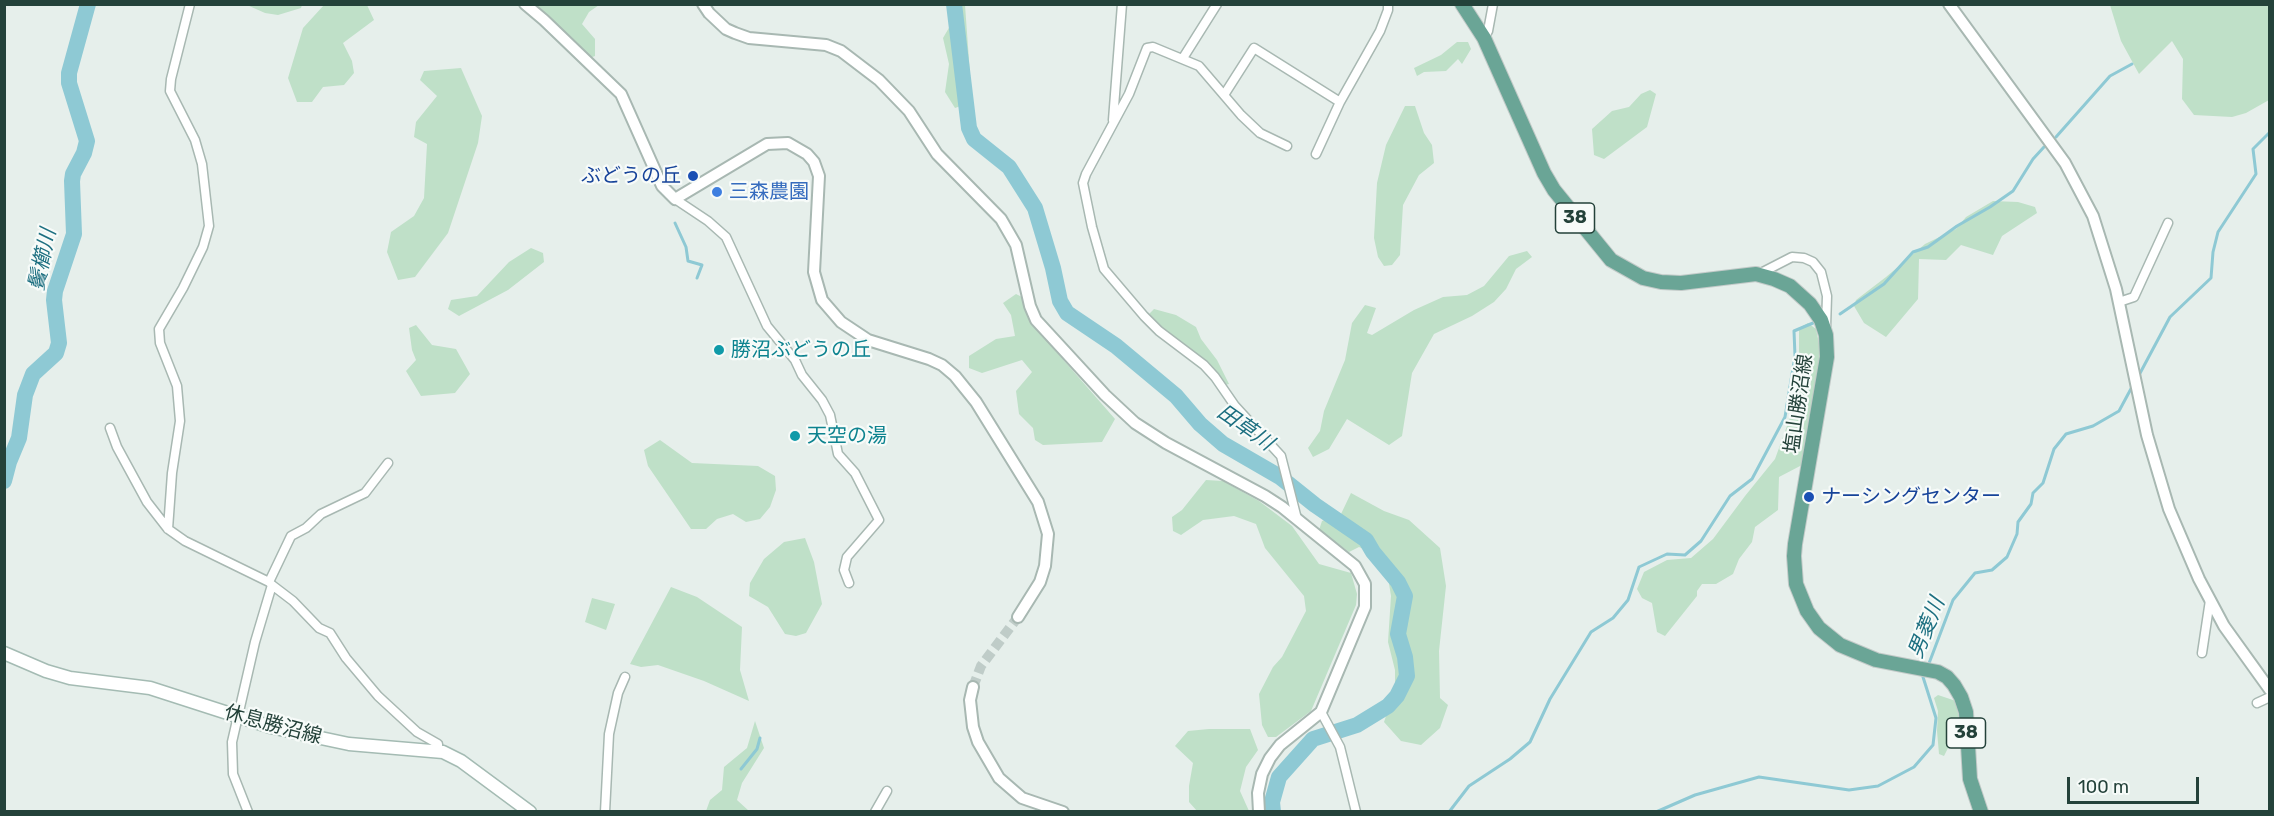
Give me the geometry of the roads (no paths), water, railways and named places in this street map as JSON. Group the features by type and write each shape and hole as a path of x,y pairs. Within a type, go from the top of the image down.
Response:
{"main road":[{"name":"塩山勝沼線","path":"1462,4 1484,38 1544,173 1554,190 1611,260 1643,278 1661,282 1759,275 1774,279 1790,286 1810,304 1821,321 1826,333 1827,357 1795,544 1796,584 1807,611 1819,628 1840,645 1876,660 1925,669 1947,677 1961,697 1966,712 1970,779 1981,812"},
{"name":"休息勝沼線","path":"4,653 62,676 150,687 271,727 349,744 438,751 461,761 530,812"}],"street":[{"path":"168,529 172,473 180,421 177,386 160,343 159,329 203,247 209,226 202,164 195,140 170,91 190,4"},
{"path":"525,4 621,93 662,186 675,199 708,220 726,237 767,326 795,360 802,375 822,400 830,416 838,454 855,473 879,520 847,557 844,570 849,583"},
{"path":"703,4 709,13 735,33 748,38 826,45 841,51 879,80 909,111 937,154 1006,227 1016,245 1030,306 1036,320 1135,423 1166,443 1265,496 1355,566 1365,584 1365,607 1320,712 1280,745 1270,758 1262,774 1258,793 1259,812"},
{"path":"1113,123 1122,4"},
{"path":"1184,58 1217,4"},
{"path":"1316,154 1340,102 1380,31 1388,4"},
{"path":"1484,38 1487,36 1493,4"},
{"path":"1950,4 2065,163 2093,216 2120,302 2147,435 2169,509 2224,626 2270,690"},
{"path":"1287,146 1260,133 1241,115 1199,66 1153,47 1147,48 1129,94 1083,183 1104,269 1144,316 1215,376 1235,406 1281,456 1285,464 1297,519"},
{"path":"1224,95 1254,48 1340,102"},
{"path":"675,199 767,144 788,143 807,154 814,162 819,176 814,272 822,300 841,322 868,340 929,359 942,365 955,376 976,402 1038,502 1048,534 1045,566 1040,582 1018,617"},
{"path":"2120,302 2134,297 2168,224"},
{"path":"1759,275 1792,257 1804,258 1813,262 1821,272 1827,296 1826,333"},
{"path":"110,428 117,447 147,502 168,529 185,541 270,583 293,601 319,628 330,633 346,658 378,696 417,732 438,744 438,751"},
{"path":"248,812 233,774 231,756 237,716 270,583 291,536 306,528 321,514 365,493 388,463"},
{"path":"2202,653 2210,600"},
{"path":"605,812 609,734 618,693 625,677"},
{"path":"972,687 970,700 973,727 978,742 999,778 1022,798 1063,812"},
{"path":"2257,703 2270,697"},
{"path":"1320,712 1340,747 1356,812"},
{"path":"875,812 887,791"}],"waterway":[{"name":"鬢櫛川","path":"4,481 19,438 25,395 33,374 56,353 59,343 55,291 74,234 73,174 84,153 87,141 69,83 69,73 88,4"},
{"name":"田草川","path":"954,4 969,128 974,139 1009,167 1035,208 1053,268 1060,301 1067,313 1116,346 1176,396 1200,424 1223,444 1280,477 1315,505 1366,540 1398,582 1405,596 1398,634 1405,657 1407,676 1397,696 1388,706 1357,725 1313,739 1279,777 1272,802 1273,812"},
{"path":"2056,137 2110,76 2132,64"},
{"name":"男菱川","path":"2138,377 2170,317 2211,278 2213,252 2218,232 2256,174 2253,149 2270,132"},
{"path":"1840,314 1884,284 1913,252 1928,247 2013,191 2033,159 2044,147"},
{"path":"675,223 686,247 688,261 702,265 697,278"},
{"path":"1449,812 1469,786 1510,759 1530,742 1550,699 1591,632 1613,618 1628,600 1639,567 1667,554 1685,555 1701,541 1730,496 1752,479 1785,417 1795,356 1794,331 1813,323"},
{"name":"男菱川","path":"1928,666 1953,600 1975,573 1992,570 2007,557 2017,534 2018,522 2031,504 2033,493 2043,483 2054,449 2066,434 2093,426 2119,411 2133,385"},
{"name":"男菱川","path":"1656,812 1695,795 1759,777 1849,790 1878,786 1914,767 1933,745 1936,718 1924,674"},
{"path":"741,769 757,749 760,738"}],"tunnel":[{"path":"973,687 981,666 1018,617"}],"place":[{"name":"ぶどうの丘","path":"693,176"},
{"name":"三森農園","path":"717,192"},
{"name":"勝沼ぶどうの丘","path":"719,350"},
{"name":"天空の湯","path":"795,436"},
{"name":"ナーシングセンター","path":"1809,497"}]}
